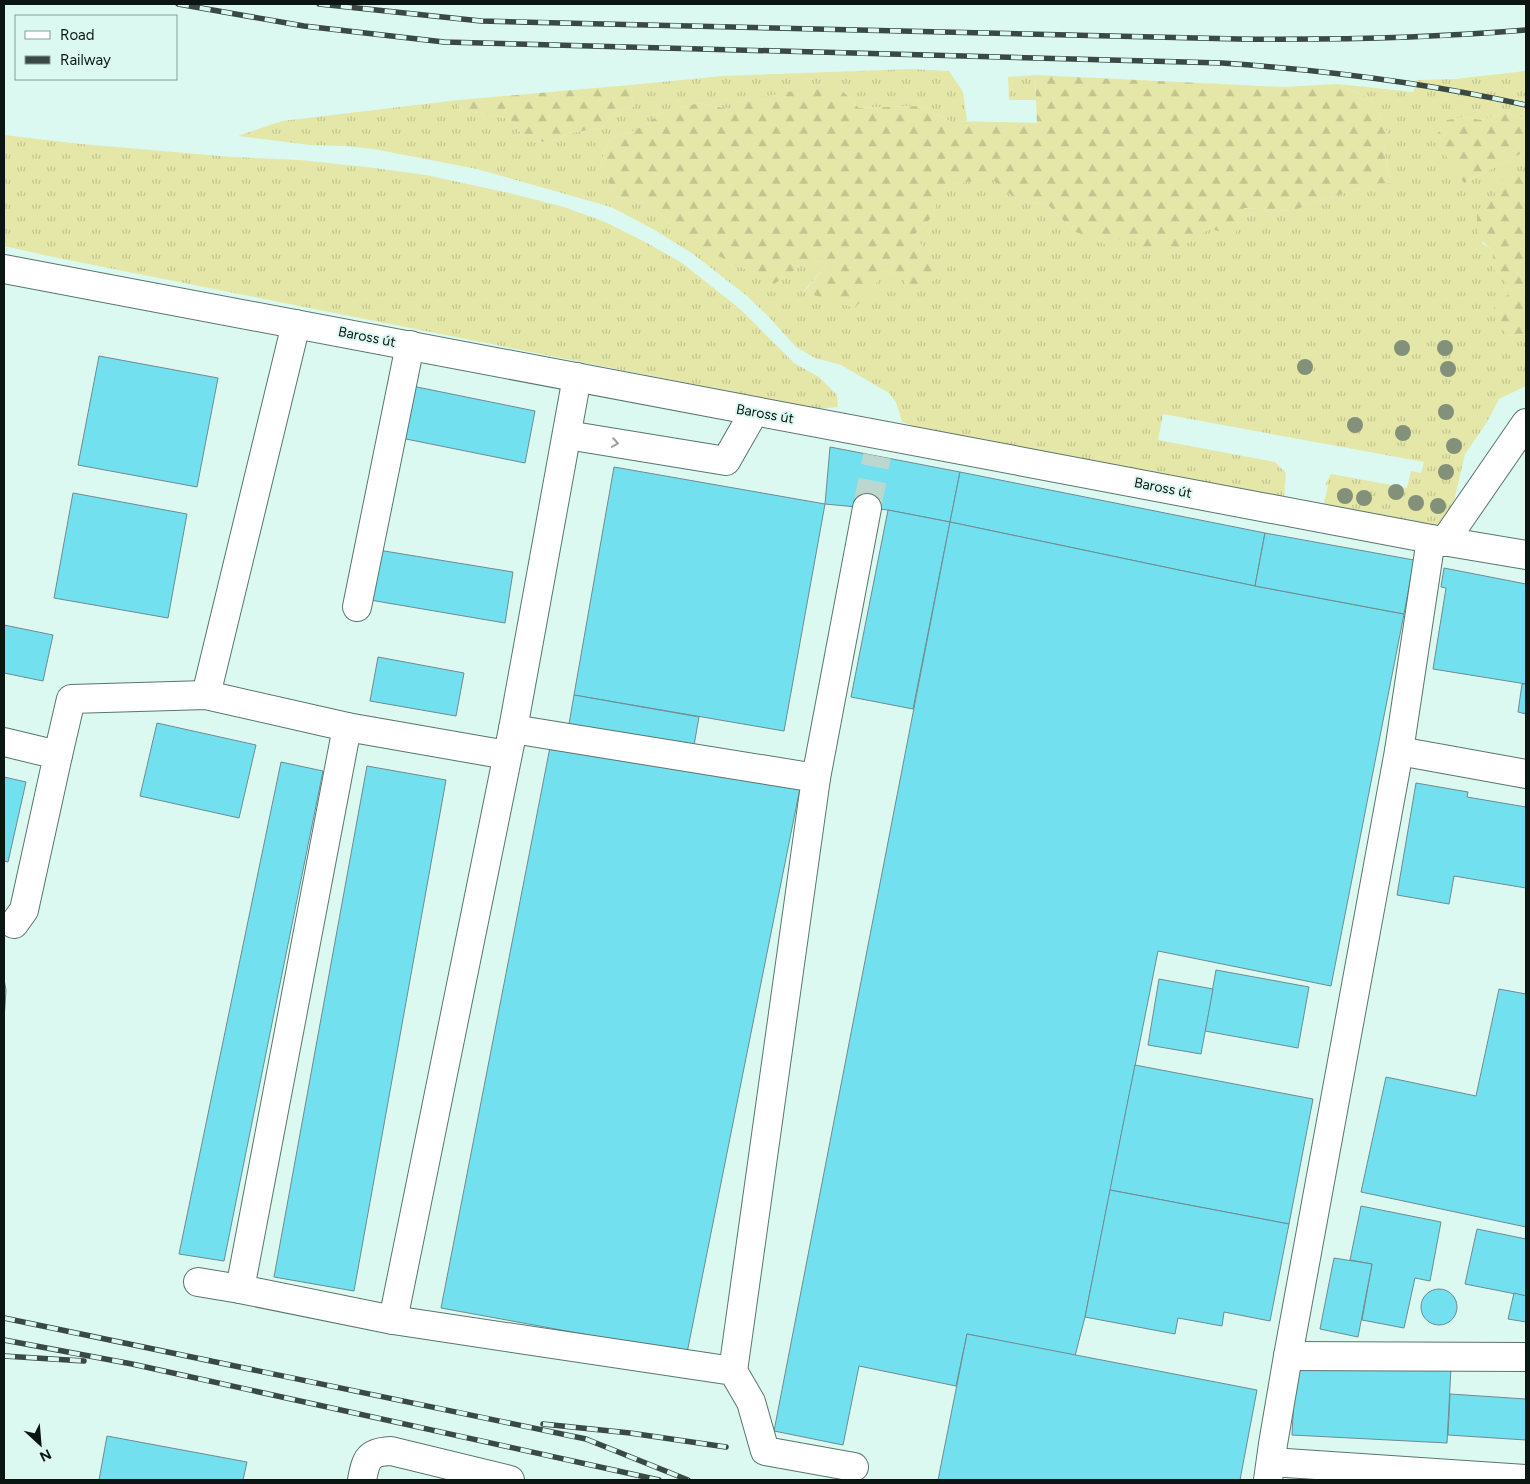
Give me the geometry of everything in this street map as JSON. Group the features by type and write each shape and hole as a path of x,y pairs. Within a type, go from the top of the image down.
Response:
{"street":[{"name":"Baross út","path":"4,269 754,412 880,446 1526,555"},
{"path":"206,695 296,324"},
{"path":"357,607 410,345"},
{"path":"393,1320 513,729 578,377"},
{"path":"567,435 726,461 754,412"},
{"path":"1526,423 1438,540 1288,1356 1271,1462 1429,1477 1526,1479"},
{"path":"854,1467 765,1451 751,1402 733,1371 816,778 867,508"},
{"path":"14,924 24,910 71,699 206,695 347,728 507,755"},
{"path":"240,1289 347,728"},
{"path":"513,729 816,778"},
{"path":"4,742 58,754"},
{"path":"1399,751 1526,774"},
{"path":"198,1282 393,1320 733,1371"},
{"path":"1288,1356 1526,1357"},
{"path":"362,1480 364,1467 371,1455 375,1452 391,1451 510,1480"}],"green space":[{"path":"911,69 949,71 963,92 967,121 950,121 918,106 859,108 842,90 746,100 729,109 698,103 662,113 634,131 610,138 601,163 614,196 644,203 664,217 683,238 811,259 827,264 804,291 874,286 884,271 904,276 928,250 912,237 933,216 941,185 992,179 1017,200 1048,205 1074,231 1131,235 1175,250 1243,208 1294,211 1306,205 1374,184 1391,183 1384,151 1388,134 1371,99 1338,84 1413,92 1417,80 1455,79 1526,71 1526,118 1504,113 1481,120 1464,117 1447,120 1437,134 1464,183 1526,151 1526,175 1512,175 1482,243 1493,251 1493,269 1505,278 1509,295 1500,299 1508,336 1524,334 1526,336 1526,386 1499,399 1487,422 1465,454 1449,523 1442,528 1323,506 1328,486 1325,485 1331,474 1407,488 1411,471 1421,473 1424,462 1163,414 1158,440 1275,462 1286,473 1284,498 923,429 902,422 896,402 889,393 841,365 815,358 796,347 746,295 693,254 653,229 611,207 477,169 374,149 310,145 238,136 282,121 459,100 459,109 510,119 527,141 551,142 569,133 602,128 613,113 635,106 630,85 723,76"},
{"path":"1035,75 1036,100 1009,100 1008,77"},
{"path":"1035,75 1284,87 1338,84 1371,99 1388,134 1384,152 1391,183 1374,184 1306,205 1294,211 1244,208 1235,235 1210,229 1175,250 1149,253 1131,235 1107,245 1074,231 1048,205 1017,200 992,179 942,185 933,216 912,237 928,250 939,278 908,292 903,276 884,271 855,308 804,292 827,264 811,259 774,284 683,238 664,217 644,203 614,196 601,163 610,138 634,131 662,113 698,103 729,109 746,100 804,89 842,90 859,108 918,106 950,121 1037,123"},
{"path":"630,85 635,106 613,113 602,128 569,133 551,142 527,141 510,119 459,109 459,100"},
{"path":"1504,113 1526,118 1526,151 1464,183 1443,151 1437,134 1447,120 1464,117 1481,120"},
{"path":"4,135 81,144 232,157 300,160 366,167 426,175 564,207 605,222 682,263 740,309 794,363 819,377 837,395 838,407 818,409 4,246"},
{"path":"1512,175 1526,175 1526,336 1524,334 1508,336 1496,322 1494,306 1500,299 1508,295 1505,278 1493,269 1493,251 1480,237 1477,223 1477,210 1494,198 1498,183"}],"building":[{"path":"99,356 218,378 197,487 78,465"},
{"path":"412,386 535,411 525,463 401,438"},
{"path":"830,447 960,472 950,522 888,510 825,504"},
{"path":"614,467 825,504 784,731 574,695"},
{"path":"960,472 1265,533 1255,586 950,522"},
{"path":"73,493 187,514 168,618 54,598"},
{"path":"888,510 950,522 913,709 851,697"},
{"path":"950,522 1255,586 1404,614 1331,986 1158,951 1085,1317 1075,1356 967,1334 956,1386 859,1366 843,1445 774,1431"},
{"path":"1265,533 1414,560 1404,614 1255,586"},
{"path":"378,550 513,572 505,623 370,600"},
{"path":"1444,568 1526,584 1526,684 1433,669 1446,588 1441,587"},
{"path":"4,625 53,635 43,681 4,673"},
{"path":"378,657 464,673 456,716 370,701"},
{"path":"1522,684 1526,684 1526,714 1518,712"},
{"path":"574,695 699,717 693,751 568,730"},
{"path":"157,723 256,745 239,818 140,796"},
{"path":"551,742 800,788 687,1353 441,1308"},
{"path":"281,762 323,771 224,1261 179,1254"},
{"path":"367,766 446,780 354,1291 274,1277"},
{"path":"4,777 26,782 8,862 4,861"},
{"path":"1416,783 1468,792 1467,797 1526,807 1526,888 1454,876 1449,904 1397,895"},
{"path":"1216,970 1309,987 1298,1048 1205,1031"},
{"path":"4,979 6,990 4,1020"},
{"path":"1159,979 1213,989 1201,1054 1148,1045"},
{"path":"1499,989 1526,994 1526,1227 1361,1192 1386,1077 1476,1096"},
{"path":"1135,1065 1313,1099 1289,1224 1110,1190"},
{"path":"1110,1190 1289,1224 1270,1321 1224,1312 1222,1326 1178,1318 1175,1334 1085,1317"},
{"path":"1361,1206 1441,1222 1430,1281 1415,1278 1404,1328 1362,1320 1372,1264 1350,1260"},
{"path":"1477,1229 1526,1239 1526,1296 1465,1284"},
{"path":"1334,1258 1372,1264 1358,1337 1320,1329"},
{"path":"1439,1289 1446,1290 1452,1294 1456,1300 1456,1314 1452,1320 1446,1324 1439,1325 1432,1324 1426,1320 1422,1314 1421,1307 1422,1300 1426,1294 1432,1290"},
{"path":"1514,1293 1526,1296 1526,1322 1508,1319"},
{"path":"967,1334 1257,1390 1240,1480 938,1480"},
{"path":"1296,1358 1451,1367 1447,1443 1292,1435"},
{"path":"1450,1394 1526,1399 1526,1440 1448,1435"},
{"path":"107,1436 247,1462 243,1480 99,1480"}],"tunnel":[{"path":"867,508 877,456"}],"railway":[{"path":"178,4 304,26 444,42 1222,63 1299,69 1375,78 1451,90 1526,105"},
{"path":"319,4 481,21 1238,39 1382,38 1526,30"},
{"path":"4,1318 586,1439 688,1480"},
{"path":"4,1340 132,1364 659,1480"},
{"path":"4,1356 84,1361"},
{"path":"543,1424 630,1433 726,1447"}]}
